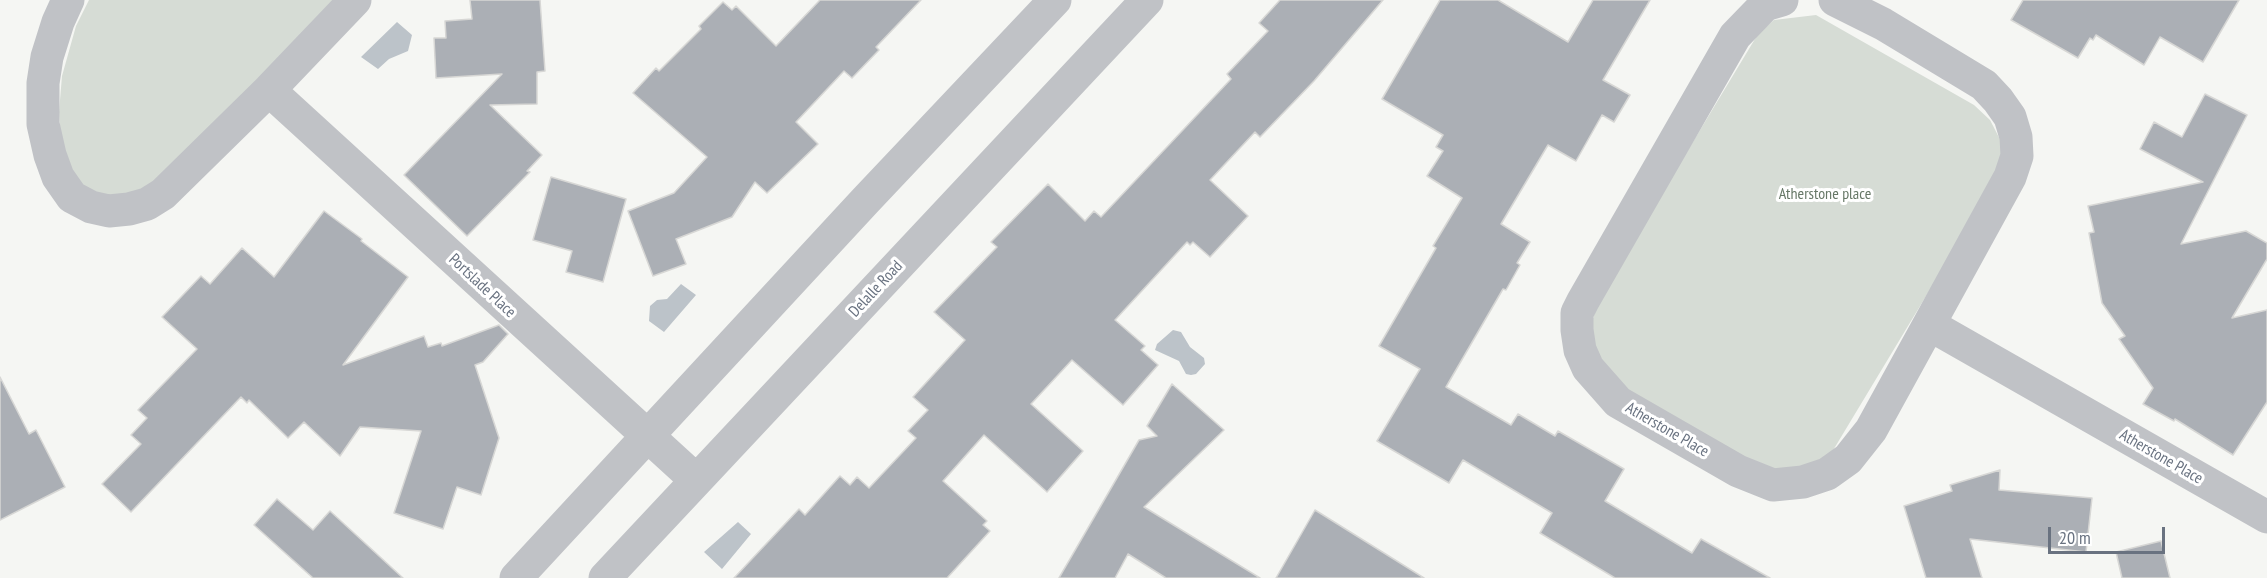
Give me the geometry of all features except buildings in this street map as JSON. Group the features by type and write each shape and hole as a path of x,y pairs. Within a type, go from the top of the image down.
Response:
{"street":[{"path":"68,0 46,57 43,83 43,124 58,177 72,197 91,207 109,211 147,204 163,194 269,90 355,0"},
{"path":"516,578 1055,0"},
{"name":"Delalle Road","path":"606,578 1147,0"},
{"name":"Atherstone Place","path":"1782,0 1765,5 1734,36 1577,313 1580,350 1588,368 1618,402 1738,471 1773,485 1803,482 1827,474 1848,459 1870,430 2010,177 2017,156 2016,137 2010,117 1984,85 1883,24 1835,0"},
{"name":"Portslade Place","path":"269,90 646,437 696,480"},
{"name":"Atherstone Place","path":"1930,325 2267,517"}],"green space":[{"path":"89,0 338,0 152,186 132,200 90,193 71,172 61,146 59,112 62,76 76,26"},
{"name":"Atherstone place","path":"1816,15 1974,105 1990,120 2005,149 1999,175 1829,457 1787,474 1761,466 1612,382 1594,343 1592,321 1603,291 1758,34 1774,20"}],"shaded area":[{"path":"397,22 412,35 408,51 389,59 378,69 361,57"},
{"path":"681,284 696,295 664,332 649,321 650,306 657,300 667,299"},
{"path":"1173,330 1181,332 1190,347 1204,358 1205,364 1196,374 1186,374 1179,361 1155,350 1157,344"},
{"path":"738,522 751,534 722,569 704,552"}]}
